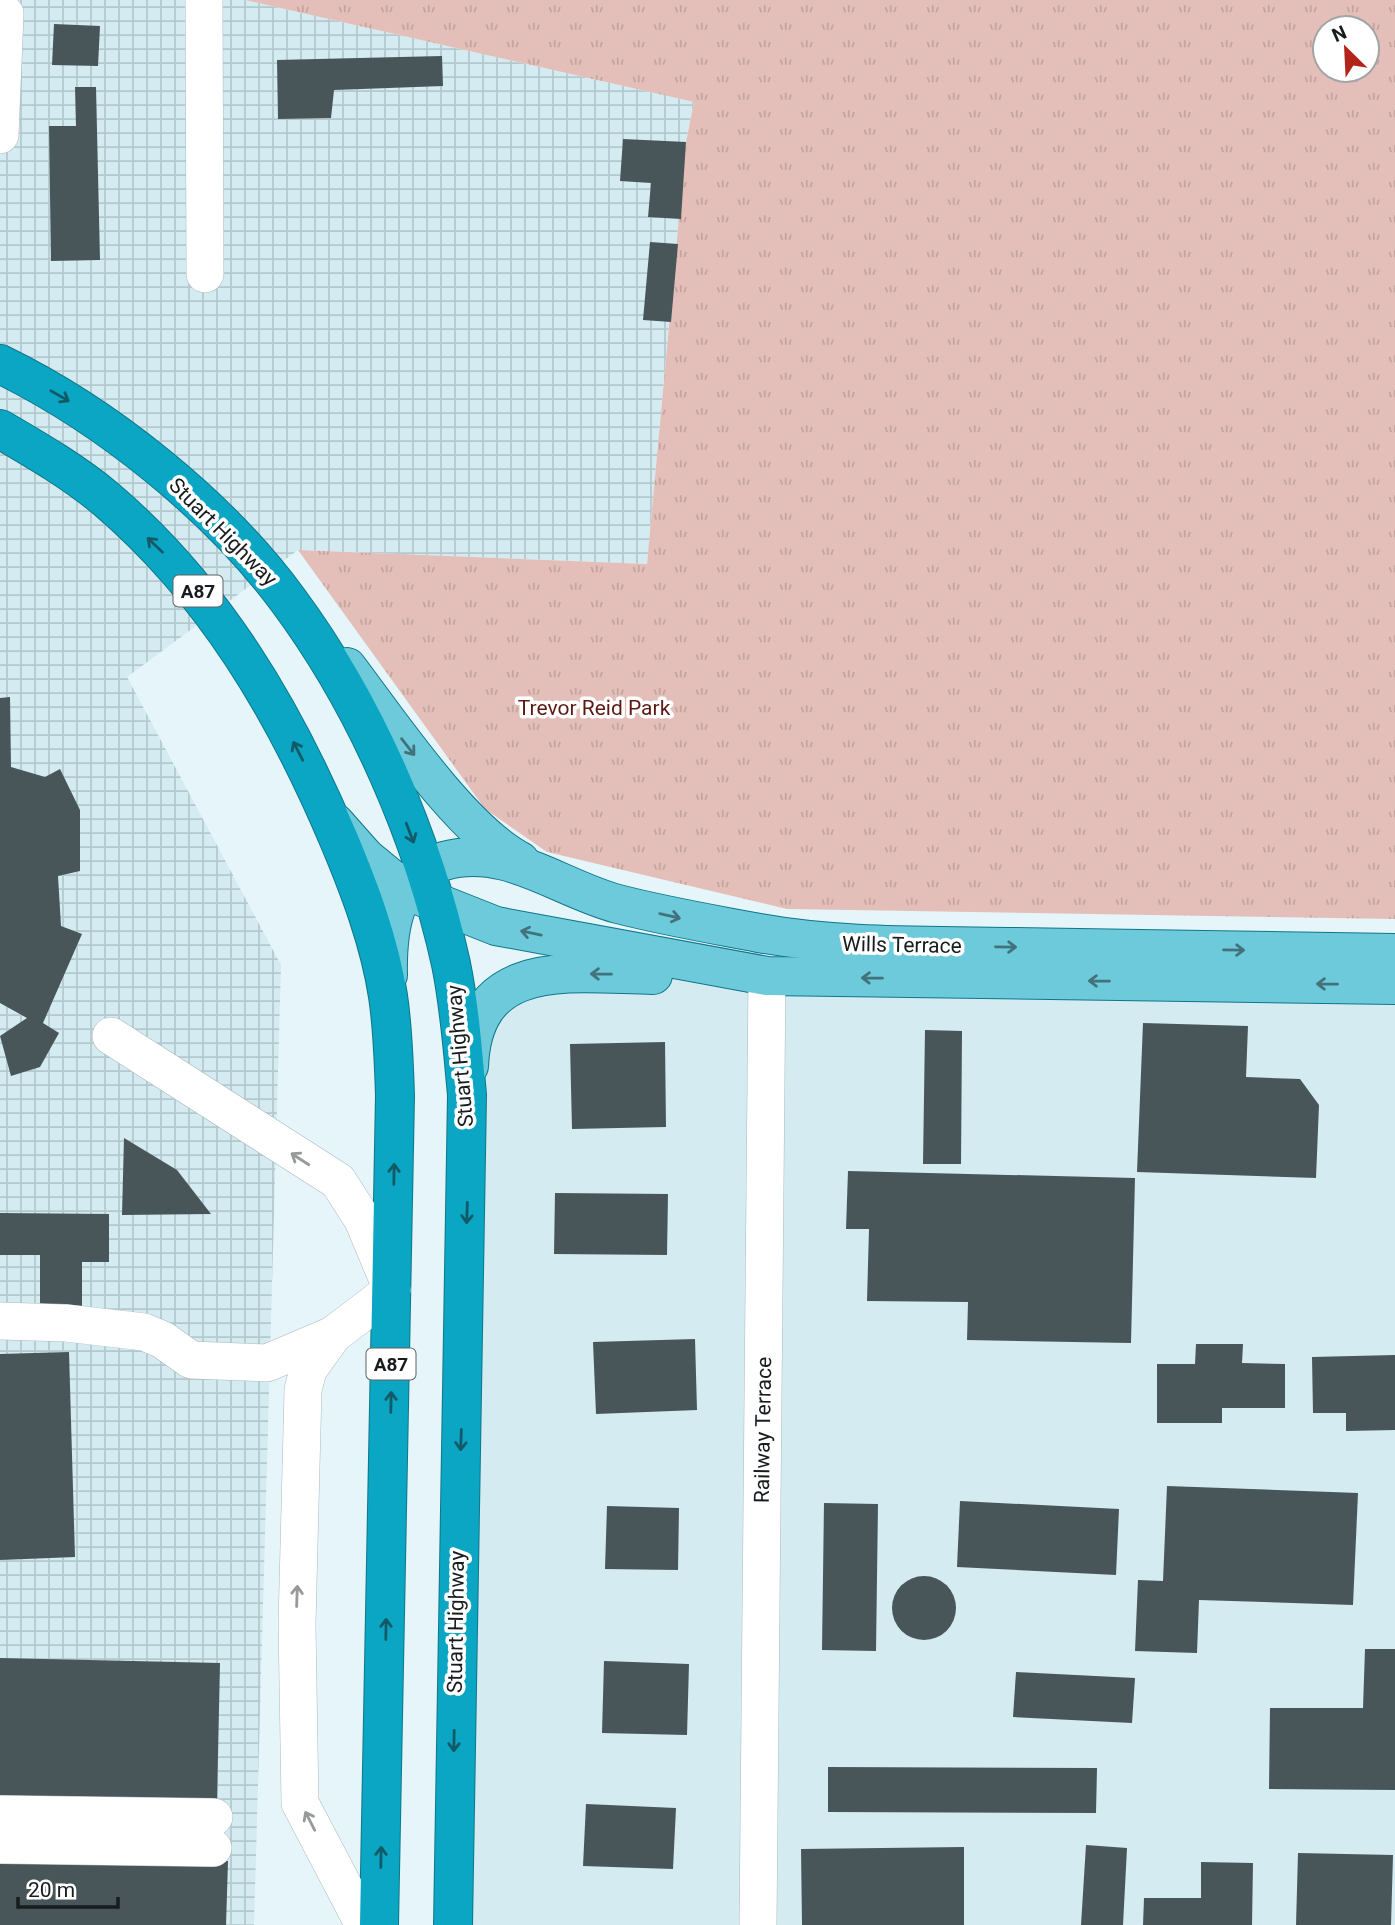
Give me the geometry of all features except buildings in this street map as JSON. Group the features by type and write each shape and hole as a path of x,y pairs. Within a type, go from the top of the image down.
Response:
{"highway":[{"name":"Stuart Highway","path":"0,364 66,399 114,432 232,536 288,599 346,691 375,748 459,1012 467,1096 453,1925"},
{"name":"A87","path":"0,429 105,498 169,559 205,599 236,641 265,690 327,813 356,881 380,957 388,995 395,1096 379,1925"}],"main road":[{"path":"288,599 331,646 411,751 469,820 494,844 536,870"},
{"path":"327,813 366,858 421,887 391,921 387,943 388,995"},
{"name":"Wills Terrace","path":"1395,953 813,942 615,903 565,886 536,870 482,857 450,860 421,887 496,926 767,976 1395,985"},
{"name":"Railway Terrace","path":"767,934 767,976"},
{"path":"467,1096 470,1042 479,1016 492,998 505,988 530,978 556,974 767,976"}],"street":[{"path":"204,0 205,274"},
{"path":"0,10 5,14 0,135"},
{"name":"Railway Terrace","path":"758,1925 767,976"},
{"path":"0,1321 66,1323 144,1332 163,1340 191,1360 267,1363 333,1335 392,1290 363,1220 338,1181 111,1036"},
{"path":"333,1335 309,1370 303,1390 297,1624 300,1803 363,1925"},
{"path":"0,1814 214,1833 0,1845"}],"shaded area":[{"path":"0,0 245,0 694,102 686,142 647,564 298,550 127,677 281,965 254,1925 0,1925"},
{"path":"556,974 1395,985 1395,1925 453,1925 470,1042"}],"green space":[{"name":"Trevor Reid Park","path":"245,0 1395,0 1395,919 787,909 547,852 485,809 298,550 647,564 686,142 694,102"}]}
